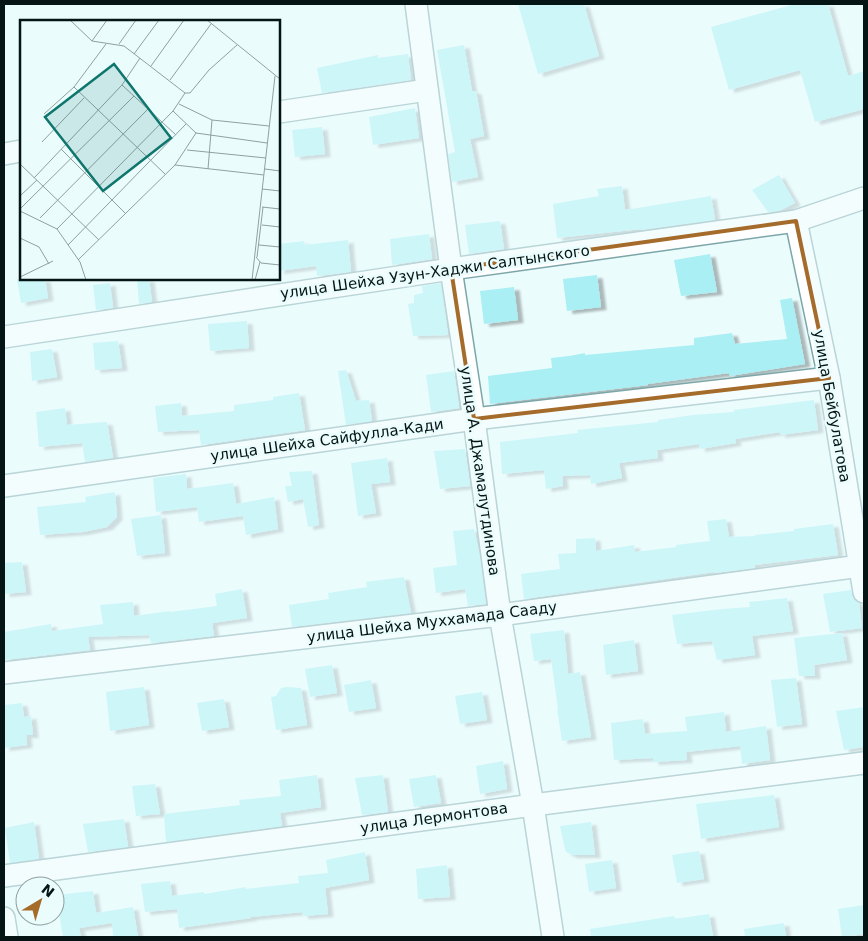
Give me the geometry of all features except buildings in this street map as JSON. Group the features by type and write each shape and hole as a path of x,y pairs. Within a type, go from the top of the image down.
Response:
{"street":[{"name":"улица А. Джамалутдинова","path":"416,4 500,615 553,937"},
{"path":"280,112 427,90"},
{"path":"4,154 20,151"},
{"name":"улица Шейха Узун-Хаджи Салтынского","path":"4,337 451,269 796,221 864,198"},
{"name":"улица Бейбулатова","path":"796,221 829,378 864,592"},
{"name":"улица Шейха Сайфулла-Кади","path":"4,486 474,419 829,378"},
{"name":"улица Шейха Муххамада Сааду","path":"4,673 500,615 860,566"},
{"name":"улица Лермонтова","path":"4,876 532,805 864,763"},
{"path":"4,918 6,937"}],"highlighted area":[{"path":"796,221 829,378 474,419 451,269"}]}
